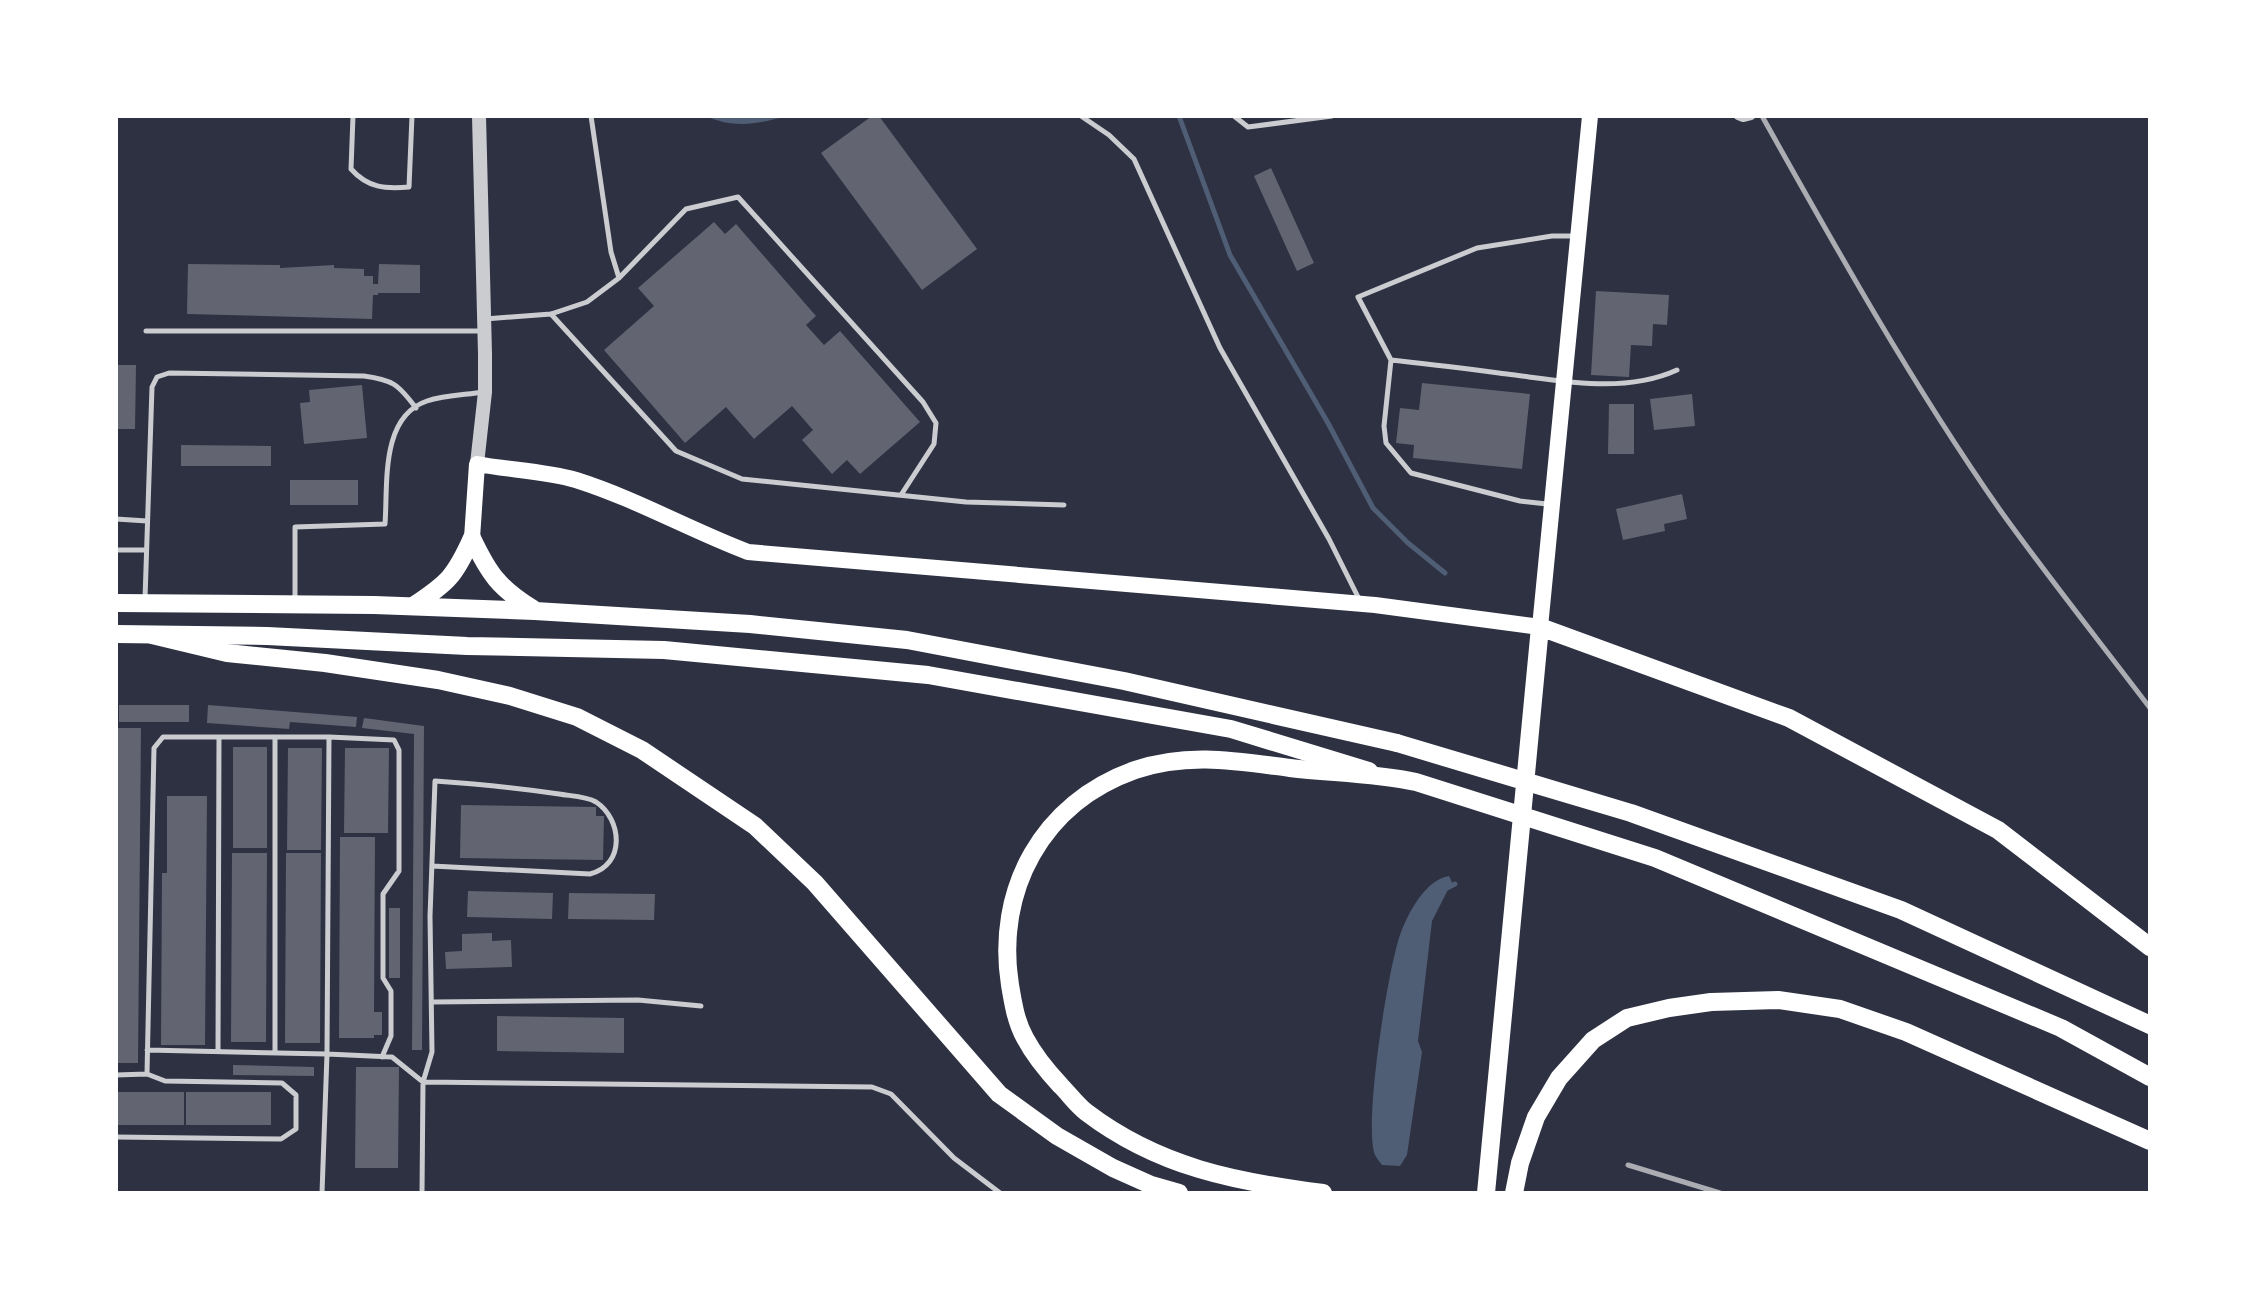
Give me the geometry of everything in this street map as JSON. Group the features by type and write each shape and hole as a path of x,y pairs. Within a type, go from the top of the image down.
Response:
{"main road":[{"path":"1486,1193 1590,116"},
{"path":"413,606 444,586 459,568 472,538 477,464 573,480 657,510 704,535 748,552 1361,603 1540,627 1789,718 1998,830 2150,947"},
{"path":"472,538 488,571 509,595 535,611"},
{"path":"116,603 413,606 750,624 907,640 1124,681 1397,743 1631,813 1901,910 2150,1025"},
{"path":"116,634 664,650 928,675 1231,729 1416,782 1655,858 2061,1028 2150,1077"},
{"path":"152,635 227,653 410,676 510,696 577,717 642,750 755,826 815,883 999,1094 1057,1136 1113,1168 1151,1185 1179,1193"},
{"path":"1323,1193 1225,1177 1172,1162 1130,1141 1084,1110 1045,1069 1023,1036 1008,971 1009,915 1017,883 1044,834 1087,793 1135,770 1198,757 1380,774"},
{"path":"1514,1193 1520,1163 1536,1117 1559,1078 1593,1040 1627,1018 1711,1002 1778,1000 1840,1009 1906,1032 2150,1141"}],"street":[{"path":"477,464 485,392 479,116"},
{"path":"1738,116 1751,116"}],"lane":[{"path":"353,116 351,169 363,182 385,189 409,187 412,116"},
{"path":"591,116 611,252 619,278"},
{"path":"1081,116 1109,135 1134,159 1220,348 1329,539 1361,603"},
{"path":"1234,116 1248,127 1332,116"},
{"path":"146,331 484,325 551,314 587,302 619,278 686,209 738,197 923,402 936,423 934,444 901,495"},
{"path":"1552,504 1520,501 1411,473 1386,443 1384,426 1391,360 1358,297 1477,248 1578,235"},
{"path":"551,314 676,451 742,479 966,502 1064,505"},
{"path":"1391,360 1564,382 1634,383 1657,379 1677,370"},
{"path":"145,604 152,387 157,377 169,373 364,376 387,379 401,387 416,408"},
{"path":"295,604 295,527 385,524 391,442 398,426 424,402 485,392"},
{"path":"116,519 147,521"},
{"path":"116,550 146,550"},
{"path":"147,1074 154,748 163,737 394,740 399,750 399,871 383,894 383,978 391,991 391,1036 382,1057"},
{"path":"218,1052 219,737"},
{"path":"275,737 275,1053"},
{"path":"322,1193 327,1054 329,737"},
{"path":"422,1193 423,1082 432,1052 430,928 432,866 435,781 502,786 594,800 606,811 613,826 615,857 610,865 590,874 432,866"},
{"path":"432,1002 638,1000 701,1006"},
{"path":"147,1050 392,1057 423,1082 872,1087 891,1094 954,1158 1000,1193"},
{"path":"116,1075 147,1074 165,1081 282,1083 296,1095 296,1129 281,1139 116,1137"}],"water":[{"path":"706,116 787,116 746,124 726,123"},
{"path":"1449,876 1452,882 1432,921 1418,1041 1422,1052 1407,1155 1400,1166 1382,1165 1375,1155 1372,1113 1378,1046 1395,953 1403,926 1418,899 1432,884"}],"building":[{"path":"872,116 879,116 977,249 922,290 821,153"},
{"path":"1271,168 1314,263 1297,271 1254,176"},
{"path":"714,222 725,234 736,224 816,316 806,325 824,345 840,331 920,422 860,474 847,460 832,474 802,440 813,430 792,406 754,439 726,407 685,443 604,350 654,306 638,288"},
{"path":"188,264 280,265 280,268 334,265 334,268 364,269 364,276 373,276 373,284 378,284 379,264 420,265 420,293 373,295 372,319 187,314"},
{"path":"1596,291 1669,295 1667,325 1653,324 1652,346 1631,345 1629,377 1591,375"},
{"path":"116,365 136,365 135,429 116,429"},
{"path":"1422,383 1530,394 1522,469 1413,458 1414,445 1396,443 1400,408 1419,410"},
{"path":"362,385 367,438 304,444 300,403 310,402 309,390"},
{"path":"1692,394 1695,426 1654,430 1650,399"},
{"path":"1609,404 1634,404 1634,454 1608,454"},
{"path":"181,445 271,446 271,466 181,466"},
{"path":"290,480 358,480 358,505 290,505"},
{"path":"1682,494 1687,519 1664,524 1665,531 1623,540 1616,509"},
{"path":"119,705 189,705 189,722 119,722"},
{"path":"208,705 357,717 356,727 290,722 289,729 207,723"},
{"path":"364,718 424,726 422,1050 412,1050 414,734 362,728"},
{"path":"118,728 141,728 138,1063 116,1063"},
{"path":"233,747 267,747 267,848 233,848"},
{"path":"288,748 322,748 321,850 287,850"},
{"path":"345,748 389,748 388,833 344,833"},
{"path":"167,796 207,796 205,1045 161,1045 162,873 167,873"},
{"path":"461,805 596,807 596,816 604,816 603,860 460,858"},
{"path":"340,837 375,837 374,1012 382,1012 382,1035 374,1035 374,1038 339,1038"},
{"path":"232,853 267,853 266,1042 231,1042"},
{"path":"286,853 321,853 320,1043 285,1043"},
{"path":"468,891 553,893 552,919 467,917"},
{"path":"569,893 655,894 654,920 568,919"},
{"path":"389,908 400,908 400,978 389,978"},
{"path":"492,933 492,941 511,940 512,967 446,969 445,952 462,951 462,934"},
{"path":"497,1016 624,1018 624,1053 497,1051"},
{"path":"233,1065 314,1067 314,1076 233,1075"},
{"path":"356,1067 399,1067 398,1168 355,1168"},
{"path":"116,1092 184,1092 184,1125 116,1125"},
{"path":"186,1092 271,1092 271,1125 186,1125"}],"waterway":[{"path":"1179,116 1230,255 1328,423 1373,508 1408,543 1445,573"},
{"path":"1445,889 1455,884"}],"railway":[{"path":"1762,116 1936,414 2000,510 2150,708"},
{"path":"1628,1165 1720,1193"}]}
